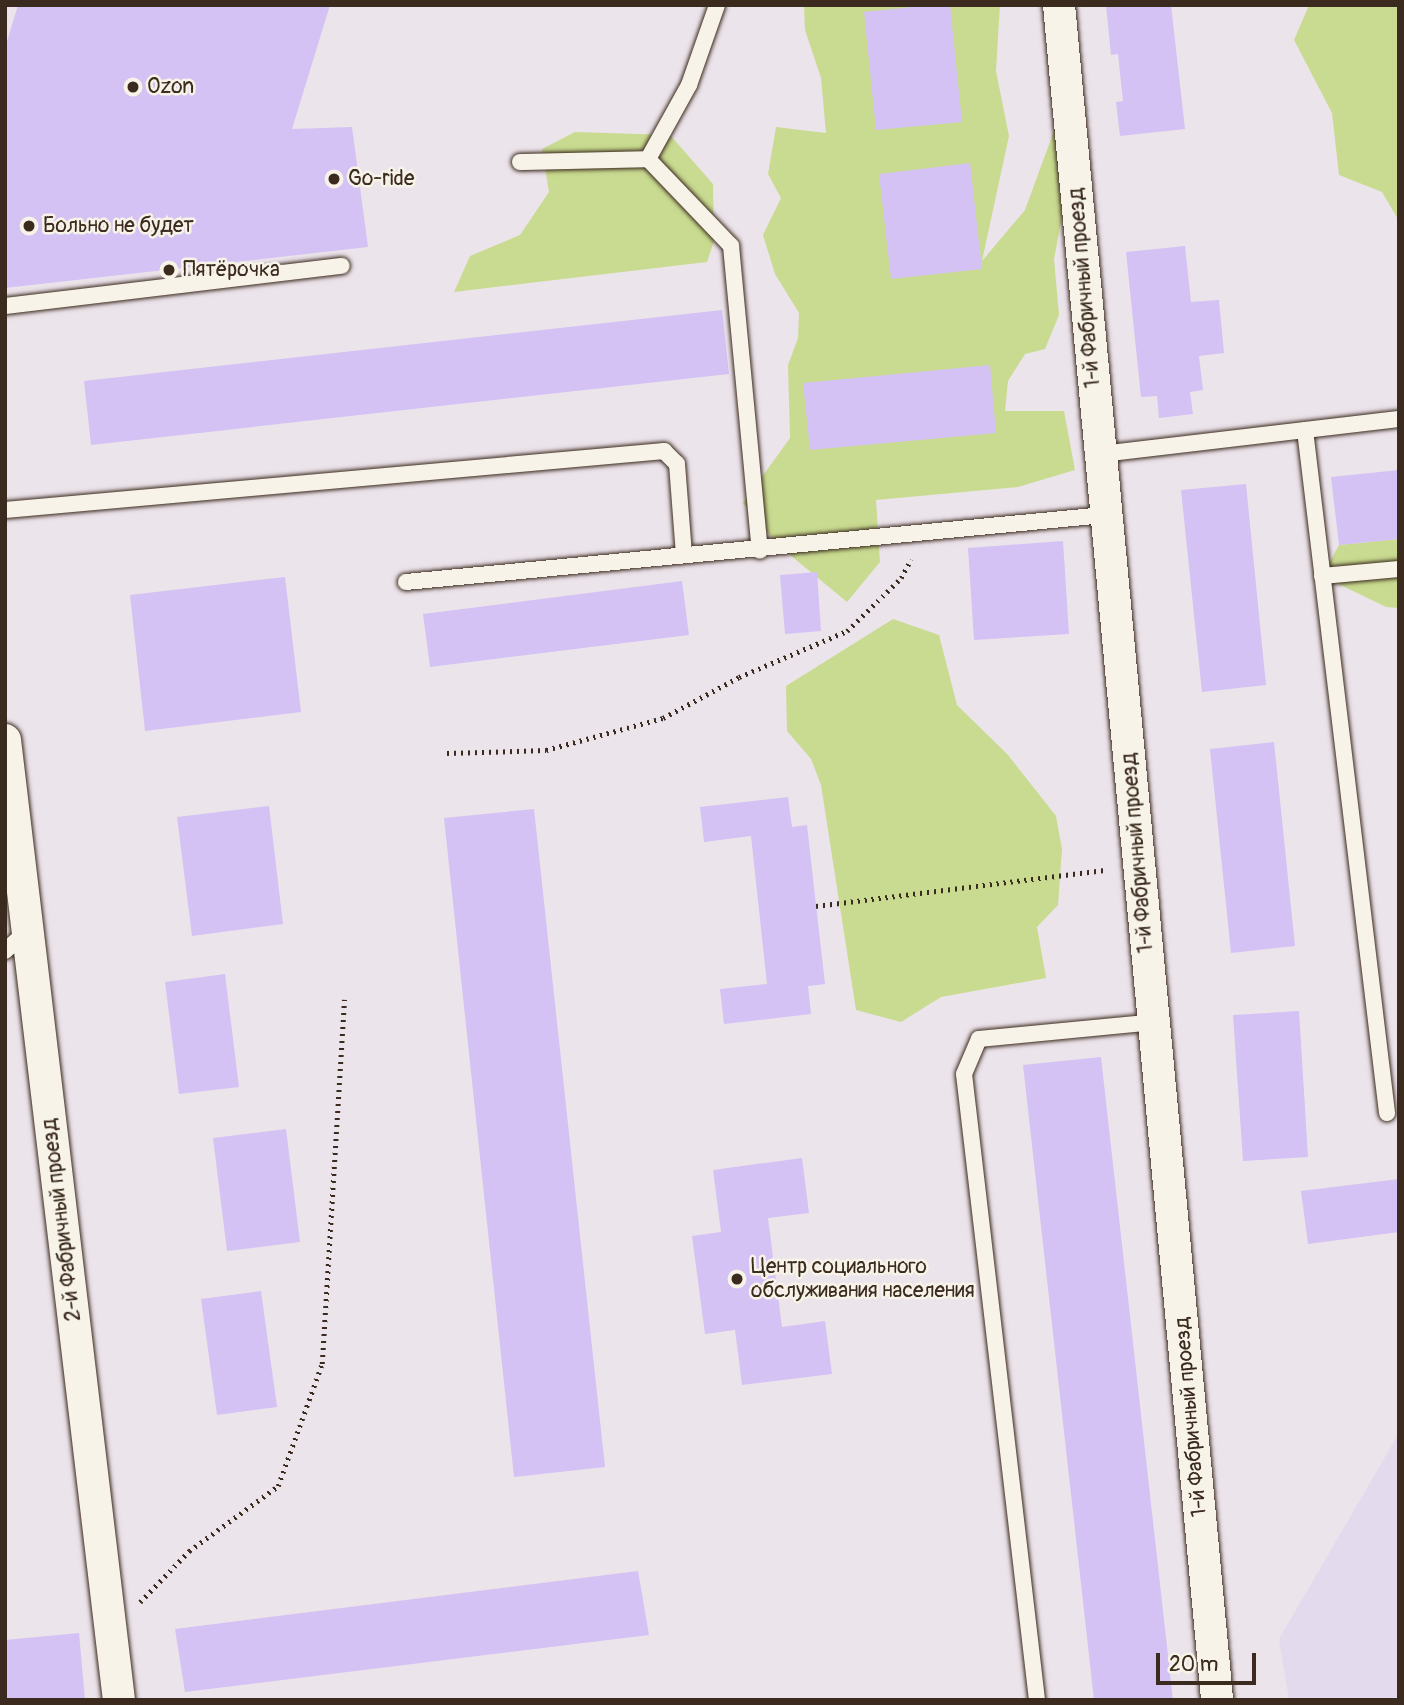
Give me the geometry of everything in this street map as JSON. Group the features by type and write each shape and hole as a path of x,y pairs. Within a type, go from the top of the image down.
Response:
{"street":[{"name":"1-й Фабричный проезд","path":"1059,5 1217,1700"},
{"name":"2-й Фабричный проезд","path":"5,740 17,941 119,1700"}],"lane":[{"path":"648,159 689,85 716,5"},
{"path":"520,162 648,159 731,246 760,551"},
{"path":"5,306 342,266"},
{"path":"1101,454 1399,419"},
{"path":"1305,430 1387,1112"},
{"path":"5,510 664,451 677,464 684,554"},
{"path":"406,582 684,554 760,551 1105,515"},
{"path":"1322,576 1399,569"},
{"path":"1037,1700 964,1074 979,1039 1154,1022"}],"path":[{"path":"447,753 547,750 663,718 739,677 847,631 901,578 925,534"},
{"path":"816,906 1139,866"},
{"path":"111,1633 189,1551 278,1486 322,1364 344,1000"}],"shaded area":[{"path":"1399,1433 1399,1700 1289,1700 1279,1639"}],"green space":[{"path":"804,5 1000,5 996,71 1009,136 982,261 1025,210 1055,128 1060,166 1062,217 1054,259 1059,315 1045,349 1025,354 1008,381 1005,411 1064,411 1075,470 1018,487 876,500 880,562 847,602 778,545 743,503 790,438 788,365 798,338 799,313 775,274 763,235 781,198 768,174 776,127 826,133 821,78 805,30"},
{"path":"1309,5 1399,5 1399,221 1382,192 1339,175 1332,113 1294,40"},
{"path":"575,132 670,135 713,184 714,241 707,262 454,292 470,256 520,235 549,192 542,149"},
{"path":"1399,539 1399,608 1386,607 1322,576 1339,545"},
{"path":"893,619 939,635 957,705 1008,755 1056,816 1062,849 1058,905 1037,927 1046,978 941,997 901,1022 856,1010 821,785 811,759 787,731 786,686"}],"building":[{"path":"18,5 330,5 292,129 352,127 368,247 5,288 5,48"},
{"path":"950,5 962,122 876,130 864,12"},
{"path":"1106,5 1171,5 1185,129 1120,136 1116,102 1123,101 1118,54 1111,55"},
{"path":"970,163 982,269 891,279 879,174"},
{"path":"1185,246 1191,302 1219,300 1224,353 1199,356 1203,390 1190,392 1193,414 1159,418 1157,396 1141,397 1126,252"},
{"path":"722,310 729,374 91,445 84,381"},
{"path":"990,365 996,433 810,450 803,383"},
{"path":"1399,470 1399,539 1339,545 1331,477"},
{"path":"1246,484 1266,685 1202,692 1181,490"},
{"path":"1063,541 1069,634 974,640 968,548"},
{"path":"817,572 821,631 785,634 780,575"},
{"path":"285,577 301,712 145,731 130,595"},
{"path":"682,581 689,635 430,667 423,614"},
{"path":"1274,742 1295,946 1231,953 1210,749"},
{"path":"788,797 792,827 807,825 825,984 808,986 811,1014 724,1024 720,989 767,984 751,836 704,842 700,807"},
{"path":"269,806 283,924 192,936 177,817"},
{"path":"534,809 605,1467 514,1477 444,818"},
{"path":"225,974 239,1087 179,1094 165,982"},
{"path":"1299,1011 1308,1157 1243,1161 1233,1015"},
{"path":"1101,1057 1173,1700 1094,1700 1023,1065"},
{"path":"286,1129 300,1242 227,1251 213,1138"},
{"name":"Центр социального обслуживания населения","path":"802,1158 809,1213 768,1218 782,1327 825,1321 832,1374 742,1385 735,1330 705,1334 692,1236 721,1232 713,1170"},
{"path":"1399,1179 1399,1232 1308,1244 1301,1191"},
{"path":"261,1291 277,1407 217,1415 201,1299"},
{"path":"638,1571 649,1635 185,1692 175,1629"},
{"path":"79,1633 85,1700 5,1700 5,1640"}],"place":[{"name":"Ozon","path":"133,87"},
{"name":"Go-ride","path":"334,179"},
{"name":"Больно не будет","path":"29,226"},
{"name":"Пятёрочка","path":"169,270"},
{"name":"Центр социального обслуживания населения","path":"737,1279"}]}
